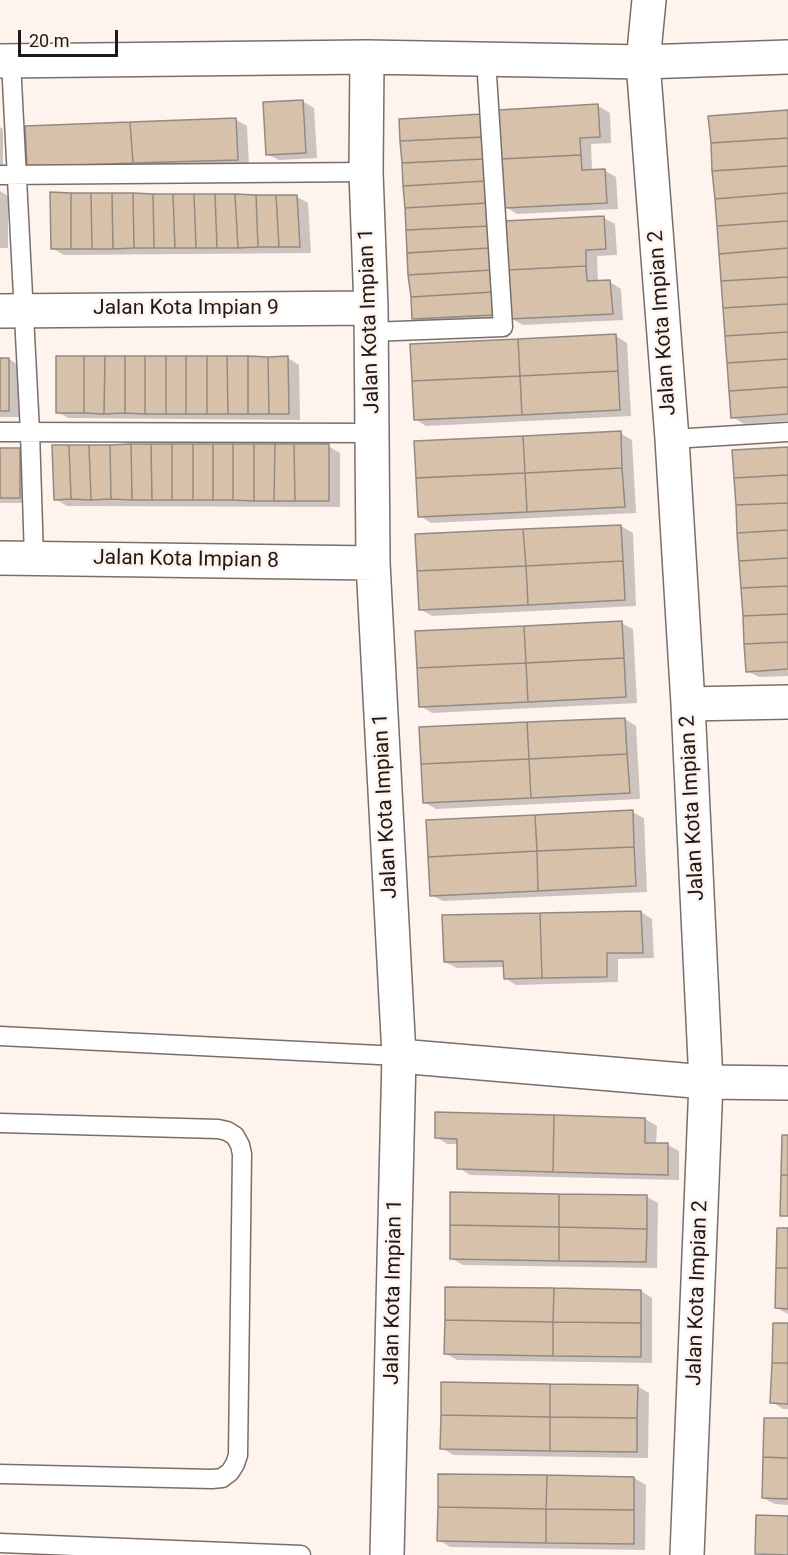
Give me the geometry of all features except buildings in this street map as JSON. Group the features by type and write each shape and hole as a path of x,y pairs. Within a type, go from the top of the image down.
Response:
{"street":[{"name":"Jalan Kota Impian 2","path":"643,6 643,62 672,439 688,704 706,1082 687,1555"},
{"path":"5,62 367,57 643,62 788,57"},
{"name":"Jalan Kota Impian 1","path":"367,57 366,172 374,433 373,563 399,1056 387,1555"},
{"name":"Jalan Kota Impian 9","path":"12,311 371,320"},
{"name":"Jalan Kota Impian 8","path":"0,558 373,563"},
{"path":"688,704 788,702"},
{"path":"399,1056 706,1082 788,1083"}],"lane":[{"path":"371,320 503,327 486,59"},
{"path":"5,62 12,311 30,432 34,558"},
{"path":"8,175 366,172"},
{"path":"0,432 374,433"},
{"path":"672,439 788,432"},
{"path":"0,1036 399,1056"},
{"path":"0,1123 218,1129 235,1136 242,1154 238,1455 230,1472 222,1478 212,1479 0,1474"},
{"path":"0,1543 302,1555"}]}
